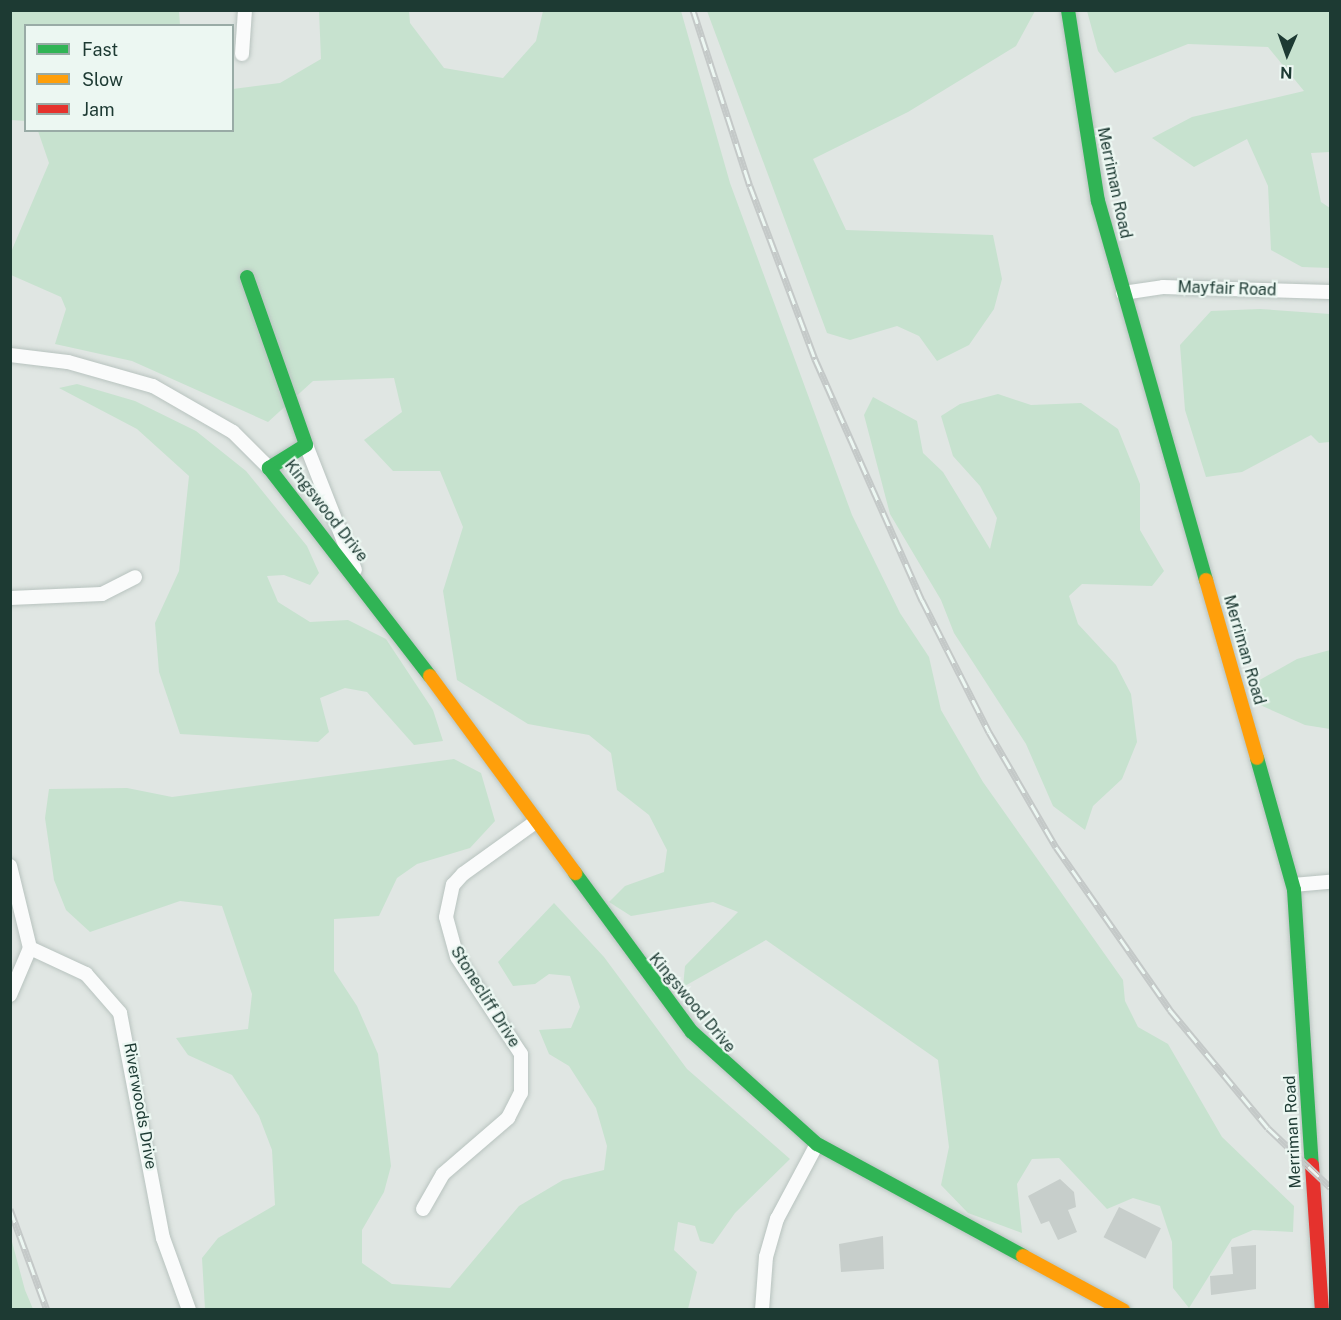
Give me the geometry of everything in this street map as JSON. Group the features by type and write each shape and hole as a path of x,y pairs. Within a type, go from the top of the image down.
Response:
{"street":[{"path":"242,54 246,10"},
{"name":"Merriman Road","path":"1068,10 1097,195 1293,885 1322,1310"},
{"name":"Kingswood Drive","path":"247,277 306,445 359,580"},
{"name":"Mayfair Road","path":"1123,293 1163,287 1330,292"},
{"path":"10,355 68,362 153,386 233,432 269,468"},
{"name":"Kingswood Drive","path":"306,445 269,468 359,580 534,823 692,1032 817,1144 1123,1310"},
{"path":"10,598 102,594 135,577"},
{"name":"Stonecliff Drive","path":"423,1209 443,1174 502,1124 521,1093 521,1054 457,957 446,918 453,885 463,874 534,823"},
{"path":"10,866 30,948 10,995"},
{"path":"1293,885 1330,882"},
{"name":"Riverwoods Drive","path":"30,948 86,974 120,1013 163,1238 189,1310"},
{"path":"762,1310 766,1257 777,1219 817,1144"}],"green space":[{"path":"11,10 179,11 180,24 24,24 24,121 11,120"},
{"path":"319,11 409,11 410,23 444,68 503,78 536,41 543,11 681,11 730,183 852,515 900,613 929,657 941,710 983,782 1123,980 1125,1001 1138,1027 1168,1044 1222,1137 1294,1206 1293,1232 1253,1230 1232,1239 1189,1308 1173,1288 1172,1242 1160,1206 1133,1198 1107,1209 1059,1158 1032,1159 1017,1184 1022,1233 968,1213 941,1185 949,1147 938,1060 766,940 683,987 685,966 738,912 713,902 631,916 609,902 625,886 664,872 667,850 649,815 617,790 611,753 589,735 528,724 457,680 443,591 463,527 440,471 393,471 364,440 402,412 394,378 313,381 268,422 132,361 55,344 66,309 61,297 11,275 11,252 49,163 38,132 234,132 234,89 280,83 321,59"},
{"path":"707,11 1035,11 1016,46 908,112 813,159 846,230 993,235 1002,279 994,309 969,345 937,361 919,336 897,326 850,340 827,333"},
{"path":"1087,11 1330,11 1330,152 1311,153 1321,202 1330,208 1330,268 1302,267 1271,250 1268,186 1247,139 1194,167 1152,138 1192,117 1304,91 1268,47 1188,44 1115,73 1098,51"},
{"path":"1260,309 1330,314 1330,442 1319,443 1311,435 1242,472 1206,477 1185,410 1180,345 1211,311"},
{"path":"77,384 135,401 196,431 246,471 307,546 319,573 310,585 284,575 267,576 278,602 310,622 348,620 386,639 433,710 443,741 414,745 367,692 345,688 320,698 329,732 318,742 180,734 159,672 155,623 179,571 189,476 137,429 59,388"},
{"path":"998,394 1031,405 1081,403 1118,429 1140,484 1140,530 1164,571 1152,586 1082,584 1069,596 1078,624 1116,665 1131,694 1137,742 1122,779 1093,806 1085,830 1053,806 1026,744 954,633 941,600 890,514 864,415 873,397 917,421 923,453 943,472 990,549 997,518 980,486 953,456 941,416 960,404"},
{"path":"1330,650 1330,729 1305,725 1260,705 1256,682 1297,659"},
{"path":"454,759 481,773 495,821 470,848 417,864 397,878 379,916 334,919 334,971 357,1006 378,1054 391,1166 384,1192 362,1230 362,1263 392,1284 450,1288 519,1206 563,1180 604,1170 607,1146 596,1108 569,1066 549,1054 539,1030 571,1028 580,1007 570,976 549,974 535,984 513,986 498,962 554,903 604,957 687,1069 790,1159 735,1213 713,1244 700,1241 695,1226 678,1222 674,1250 697,1272 688,1309 205,1309 202,1258 218,1238 275,1205 272,1150 259,1116 232,1075 188,1055 176,1038 248,1029 252,994 222,906 180,901 90,932 66,910 54,880 45,818 49,789 127,788 172,797"},
{"path":"11,1238 25,1290 33,1309 11,1309"}],"building":[{"path":"1060,1179 1074,1192 1076,1207 1068,1210 1077,1232 1058,1240 1049,1221 1041,1224 1028,1196"},
{"path":"1119,1207 1161,1228 1145,1259 1104,1237"},
{"path":"883,1236 884,1269 841,1272 839,1244"},
{"path":"1256,1245 1256,1289 1211,1295 1210,1276 1233,1274 1231,1247"}],"railway":[{"path":"693,10 750,186 815,359 922,600 989,732 1056,847 1170,1010 1268,1128 1330,1187"},
{"path":"10,1209 47,1310"}],"traffic: fast":[{"path":"1068,10 1098,201 1206,580"},
{"path":"247,277 306,445 269,468 430,676"},
{"path":"1257,758 1294,890 1312,1165"},
{"path":"575,873 692,1032 817,1144 1023,1256"}],"traffic: slow":[{"path":"1206,580 1257,758"},
{"path":"430,676 575,873"},
{"path":"1023,1256 1123,1310"}],"traffic: jam":[{"path":"1312,1165 1322,1310"}]}
